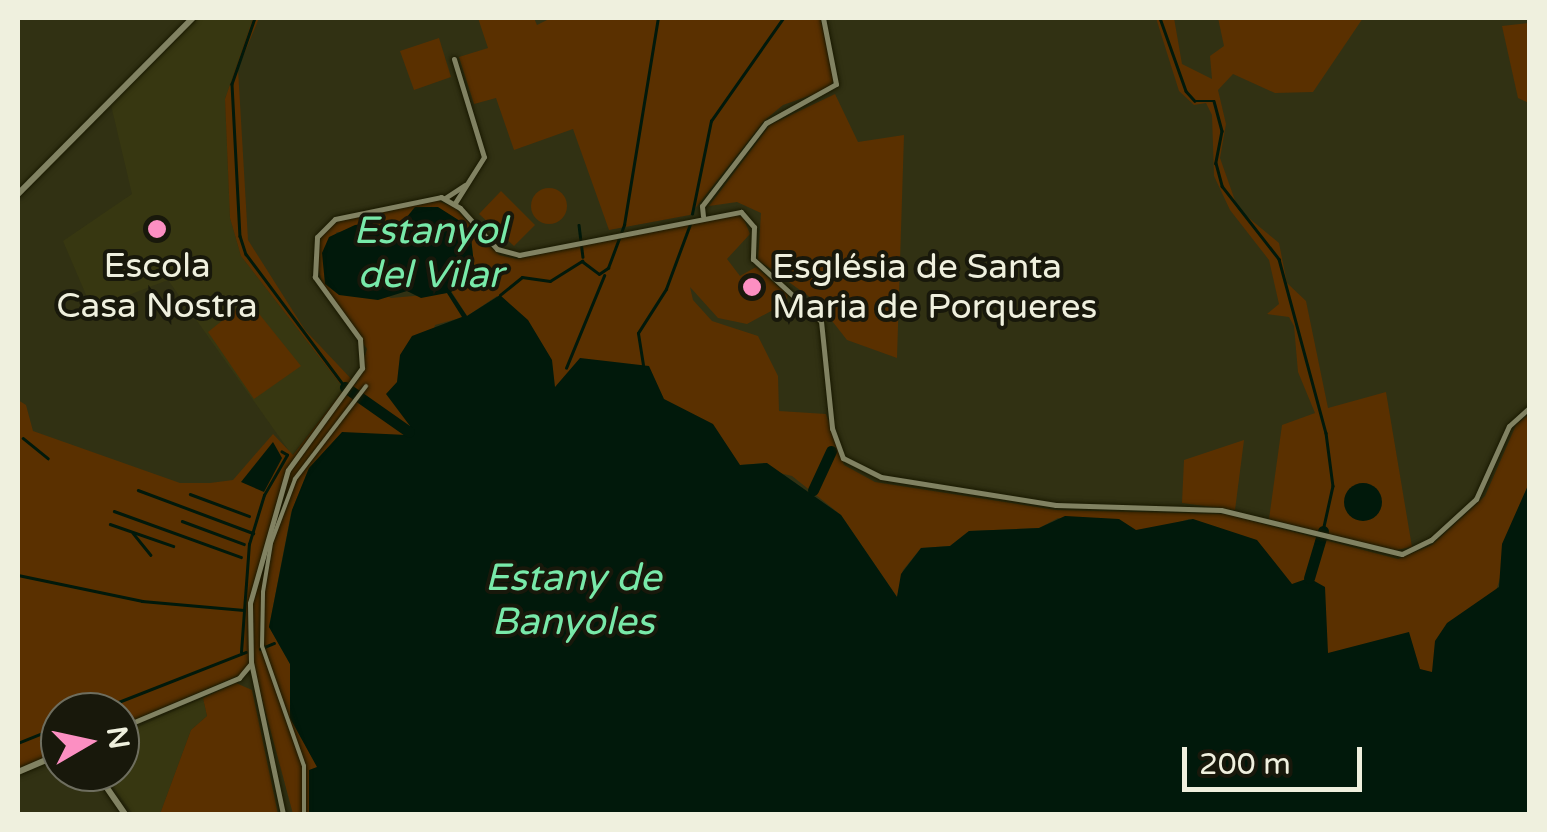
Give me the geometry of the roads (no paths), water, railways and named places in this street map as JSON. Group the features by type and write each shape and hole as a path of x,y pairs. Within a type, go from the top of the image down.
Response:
{"main road":[{"path":"18,194 193,18"},
{"path":"110,792 125,814"}],"street":[{"path":"704,216 702,206 766,123 836,84 823,18"},
{"path":"454,59 484,158 455,203"},
{"path":"282,814 251,662 250,603 276,499 295,459 355,382 362,344 315,277 317,237 342,216 406,200 444,198 465,186"},
{"path":"444,198 455,203 504,253 525,254 734,211 748,216 753,259 822,321 834,438 859,472 1056,505 1220,510 1383,554 1420,547 1476,500 1509,426 1530,407"},
{"path":"304,814 304,766 264,651 263,592 285,502 301,468 365,389"},
{"path":"140,720 239,678 251,662"},
{"path":"239,678 256,685"}],"water":[{"name":"Estany de Banyoles","path":"415,207 438,207 460,221 471,238 475,273 451,292 467,316 500,295 528,320 552,360 555,387 580,358 649,366 664,399 713,424 740,465 767,463 841,515 897,597 901,574 921,548 950,546 969,531 1039,528 1065,516 1119,519 1136,530 1193,519 1257,540 1292,584 1309,578 1325,587 1328,653 1409,632 1420,669 1432,672 1435,641 1447,623 1499,587 1502,544 1529,483 1529,814 309,814 309,770 317,767 290,718 290,664 269,627 292,510 309,468 342,432 407,435 410,426 386,394 397,382 400,355 412,336 462,317 447,293 421,298 407,291 378,300 339,295 325,284 322,253 329,237 355,225 372,223 392,236"},
{"path":"273,442 282,458 264,492 241,482"},
{"path":"1363,483 1376,489 1382,502 1376,515 1363,521 1350,515 1344,502 1350,489"}],"waterway":[{"path":"255,18 232,84 240,236 246,254 345,387"},
{"name":"Estanyol del Vilar","path":"500,295 522,277 550,281 582,261 599,274 608,268 624,225 658,18"},
{"path":"692,214 711,121 783,18"},
{"path":"1160,18 1186,91 1195,101 1214,101 1222,131 1216,163 1222,186 1279,259 1326,433 1333,486 1323,531"},
{"path":"643,365 638,333 666,289 690,224"},
{"path":"579,225 583,257"},
{"path":"566,368 604,276"},
{"path":"345,387 409,432"},
{"path":"23,438 48,458"},
{"path":"813,490 831,451"},
{"path":"241,652 249,544 264,495 287,455 282,452"},
{"path":"138,490 253,533"},
{"path":"190,494 249,516"},
{"path":"114,511 241,557"},
{"path":"182,521 244,544"},
{"path":"110,524 173,546"},
{"path":"1309,578 1323,531"},
{"path":"133,533 151,555"},
{"path":"18,575 142,601 244,610"},
{"path":"260,649 274,643"},
{"path":"140,694 246,652"},
{"path":"18,743 40,734"}],"place":[{"name":"Escola Casa Nostra","path":"157,229"},
{"name":"Església de Santa Maria de Porqueres","path":"752,287"}]}
